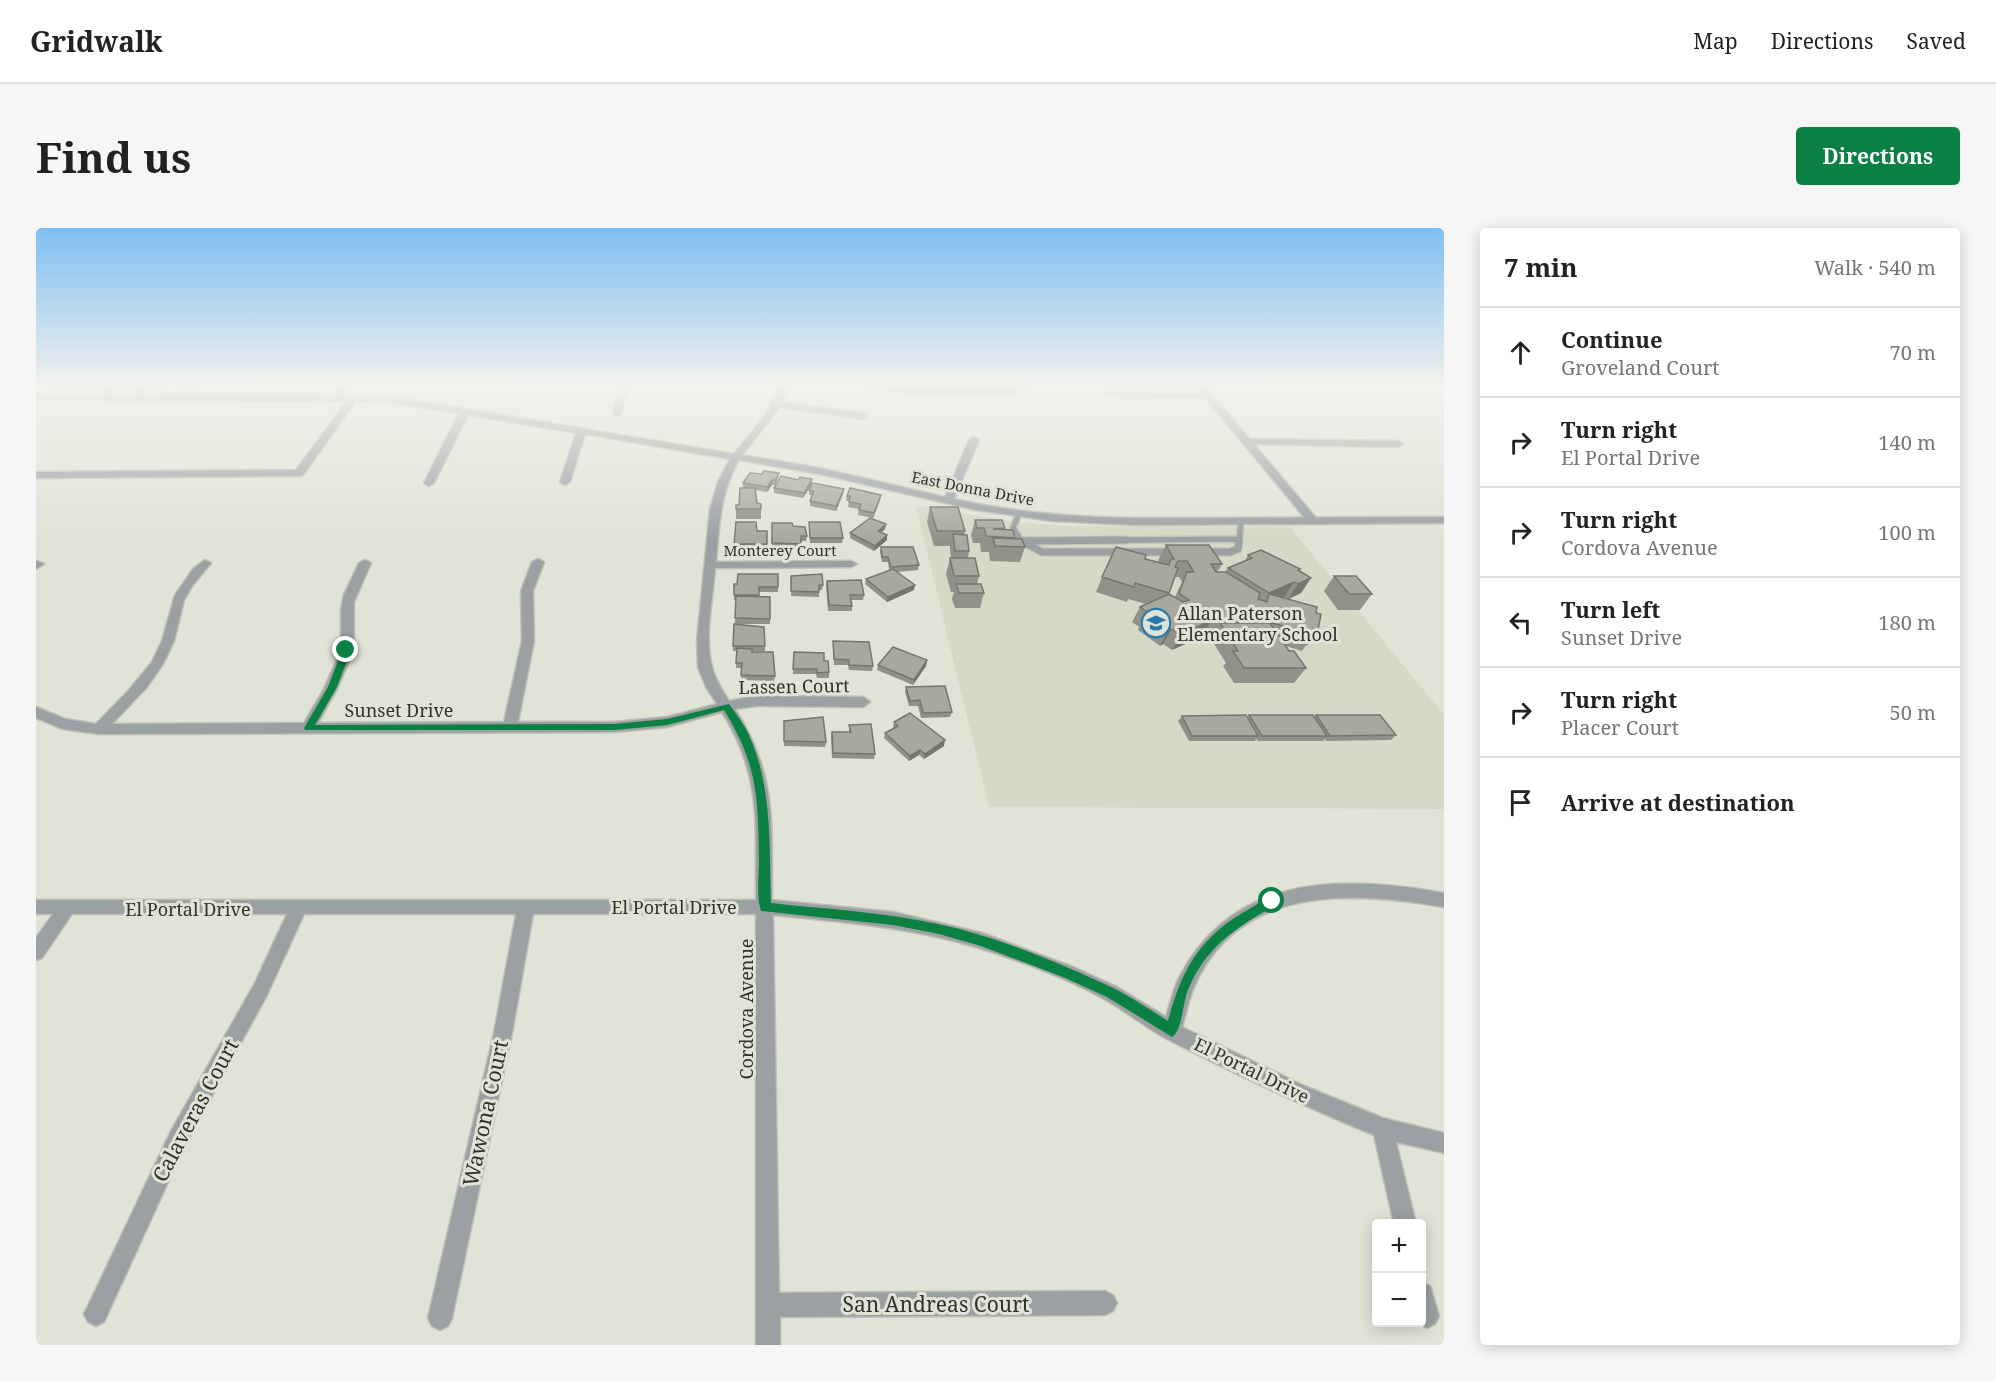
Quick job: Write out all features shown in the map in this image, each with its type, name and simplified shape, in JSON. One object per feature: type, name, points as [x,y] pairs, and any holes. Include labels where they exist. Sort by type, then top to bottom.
[{"type":"street","points":[[36,475],[299,473],[326,436]]},
{"type":"street","points":[[429,483],[452,436]]},
{"type":"street","points":[[565,482],[579,436]]},
{"type":"street","name":"East Donna Drive","points":[[612,436],[844,475],[948,501],[1019,514],[1104,521],[1444,520]]},
{"type":"street","name":"Cordova Avenue","points":[[753,436],[737,457],[722,483],[717,499],[703,654],[705,667],[713,687],[744,735],[759,777],[763,798],[768,1345]]},
{"type":"street","points":[[1242,436],[1313,521]]},
{"type":"street","points":[[948,501],[974,440]]},
{"type":"street","points":[[1247,442],[1398,444]]},
{"type":"street","points":[[510,727],[528,642],[527,591],[538,562]]},
{"type":"street","points":[[99,729],[131,695],[163,654],[170,638],[178,599],[191,578],[205,563]]},
{"type":"street","points":[[308,728],[333,687],[346,650],[350,633],[347,620],[350,594],[365,563]]},
{"type":"street","name":"Monterey Court","points":[[710,565],[851,564]]},
{"type":"street","name":"Lassen Court","points":[[726,706],[756,701],[863,702]]},
{"type":"street","name":"Sunset Drive","points":[[36,712],[63,724],[99,729],[510,727],[640,725],[693,717],[726,706]]},
{"type":"street","points":[[1172,1031],[1182,989],[1203,951],[1218,935],[1252,910],[1294,895],[1342,889],[1410,892],[1444,900]]},
{"type":"street","name":"El Portal Drive","points":[[36,907],[66,909],[765,907],[893,920],[939,929],[982,941],[1067,973],[1111,993],[1172,1031],[1296,1093],[1383,1128],[1444,1143]]},
{"type":"street","name":"Wawona Court","points":[[440,1318],[502,1033],[526,907]]},
{"type":"street","points":[[36,952],[66,909]]},
{"type":"street","name":"Calaveras Court","points":[[96,1314],[178,1138],[264,982],[298,909]]},
{"type":"street","points":[[1383,1128],[1404,1219]]},
{"type":"street","name":"San Andreas Court","points":[[768,1305],[1105,1303]]},
{"type":"lane","points":[[1019,514],[1013,528],[1021,541],[1042,552],[1182,552]]},
{"type":"lane","points":[[1194,552],[1230,552],[1238,549],[1241,521]]},
{"type":"lane","points":[[1021,541],[1239,539]]},
{"type":"shaded area","name":"Allan Paterson Elementary School","points":[[916,506],[1024,523],[1071,526],[1290,527],[1444,715],[1444,809],[989,807]]},
{"type":"building","points":[[764,471],[779,473],[767,487],[743,483],[750,473],[762,474]]},
{"type":"building","points":[[781,476],[798,480],[800,477],[812,479],[804,493],[774,488]]},
{"type":"building","points":[[813,483],[844,489],[836,506],[810,501],[814,491],[809,490]]},
{"type":"building","points":[[740,488],[755,488],[757,503],[761,504],[761,509],[736,509],[736,505],[739,505]]},
{"type":"building","points":[[850,488],[881,495],[874,513],[859,510],[861,504],[849,502],[850,496],[847,496]]},
{"type":"building","points":[[930,507],[958,507],[965,531],[937,531]]},
{"type":"building","points":[[870,518],[886,524],[878,531],[887,535],[875,546],[850,533]]},
{"type":"building","points":[[975,520],[1002,520],[1005,528],[993,529],[1013,530],[1015,538],[986,536],[984,528],[977,528]]},
{"type":"building","points":[[736,522],[756,522],[757,531],[767,531],[767,544],[734,544]]},
{"type":"building","points":[[809,522],[840,522],[843,538],[810,538]]},
{"type":"building","points":[[772,523],[792,523],[793,526],[805,527],[807,536],[801,536],[801,544],[772,543]]},
{"type":"building","points":[[953,534],[967,535],[969,551],[955,551]]},
{"type":"building","points":[[993,538],[1022,539],[1025,547],[995,546]]},
{"type":"building","points":[[1166,545],[1209,545],[1222,564],[1211,564],[1216,572],[1226,572],[1260,593],[1258,599],[1267,602],[1269,594],[1317,607],[1316,613],[1321,614],[1318,630],[1313,629],[1313,635],[1263,620],[1265,611],[1256,609],[1253,621],[1222,621],[1204,609],[1197,611],[1211,620],[1181,635],[1172,629],[1168,630],[1145,614],[1149,613],[1140,607],[1169,594],[1183,602],[1189,600],[1179,593],[1187,572],[1194,572],[1187,561],[1178,561],[1175,567],[1178,568],[1169,593],[1135,583],[1134,587],[1102,577],[1116,547],[1146,555],[1145,559],[1169,565],[1171,559],[1174,559]]},
{"type":"building","points":[[881,547],[913,547],[919,565],[891,567],[888,557],[882,557]]},
{"type":"building","points":[[1261,550],[1300,569],[1298,570],[1311,578],[1298,584],[1294,582],[1269,593],[1228,568],[1252,558],[1248,555]]},
{"type":"building","points":[[950,558],[975,558],[979,576],[954,576]]},
{"type":"building","points":[[893,569],[915,585],[888,597],[866,579]]},
{"type":"building","points":[[738,574],[778,574],[778,587],[759,587],[759,595],[734,595],[734,584],[737,584]]},
{"type":"building","points":[[822,574],[823,585],[819,585],[819,592],[791,591],[791,576]]},
{"type":"building","points":[[1334,576],[1356,576],[1372,594],[1349,594]]},
{"type":"building","points":[[861,580],[864,595],[850,595],[852,606],[829,605],[827,581]]},
{"type":"building","points":[[956,584],[981,584],[984,593],[959,593]]},
{"type":"building","points":[[736,596],[770,597],[770,619],[735,618]]},
{"type":"building","points":[[1220,623],[1270,623],[1289,651],[1294,651],[1306,668],[1244,668],[1233,651],[1238,651]]},
{"type":"building","points":[[734,624],[764,627],[765,646],[733,646]]},
{"type":"building","points":[[833,641],[869,642],[873,666],[849,665],[849,660],[834,659]]},
{"type":"building","points":[[893,647],[927,660],[914,680],[878,665]]},
{"type":"building","points":[[737,648],[752,649],[752,652],[773,652],[775,676],[741,675],[742,663],[736,663]]},
{"type":"building","points":[[794,652],[824,653],[824,661],[828,661],[829,672],[817,673],[817,669],[793,669]]},
{"type":"building","points":[[945,686],[952,712],[923,713],[920,700],[910,701],[906,687]]},
{"type":"building","points":[[910,713],[945,740],[925,754],[920,750],[910,756],[885,733],[898,726],[894,722]]},
{"type":"building","points":[[1246,715],[1258,736],[1192,736],[1182,716]]},
{"type":"building","points":[[1249,715],[1313,715],[1327,736],[1262,736]]},
{"type":"building","points":[[1316,715],[1380,715],[1396,735],[1330,736]]},
{"type":"building","points":[[823,717],[826,742],[784,741],[784,721]]},
{"type":"building","points":[[871,724],[875,754],[833,753],[832,732],[851,732],[849,725]]},
{"type":"place","name":"Allan Paterson Elementary School","points":[[1156,623]]},
{"type":"route","points":[[346,650],[333,687],[308,728],[614,727],[667,722],[693,717],[726,706],[744,735],[759,777],[765,820],[765,907],[893,920],[939,929],[982,941],[1067,973],[1111,993],[1172,1031],[1182,989],[1203,951],[1235,922],[1252,910],[1272,901]]}]
